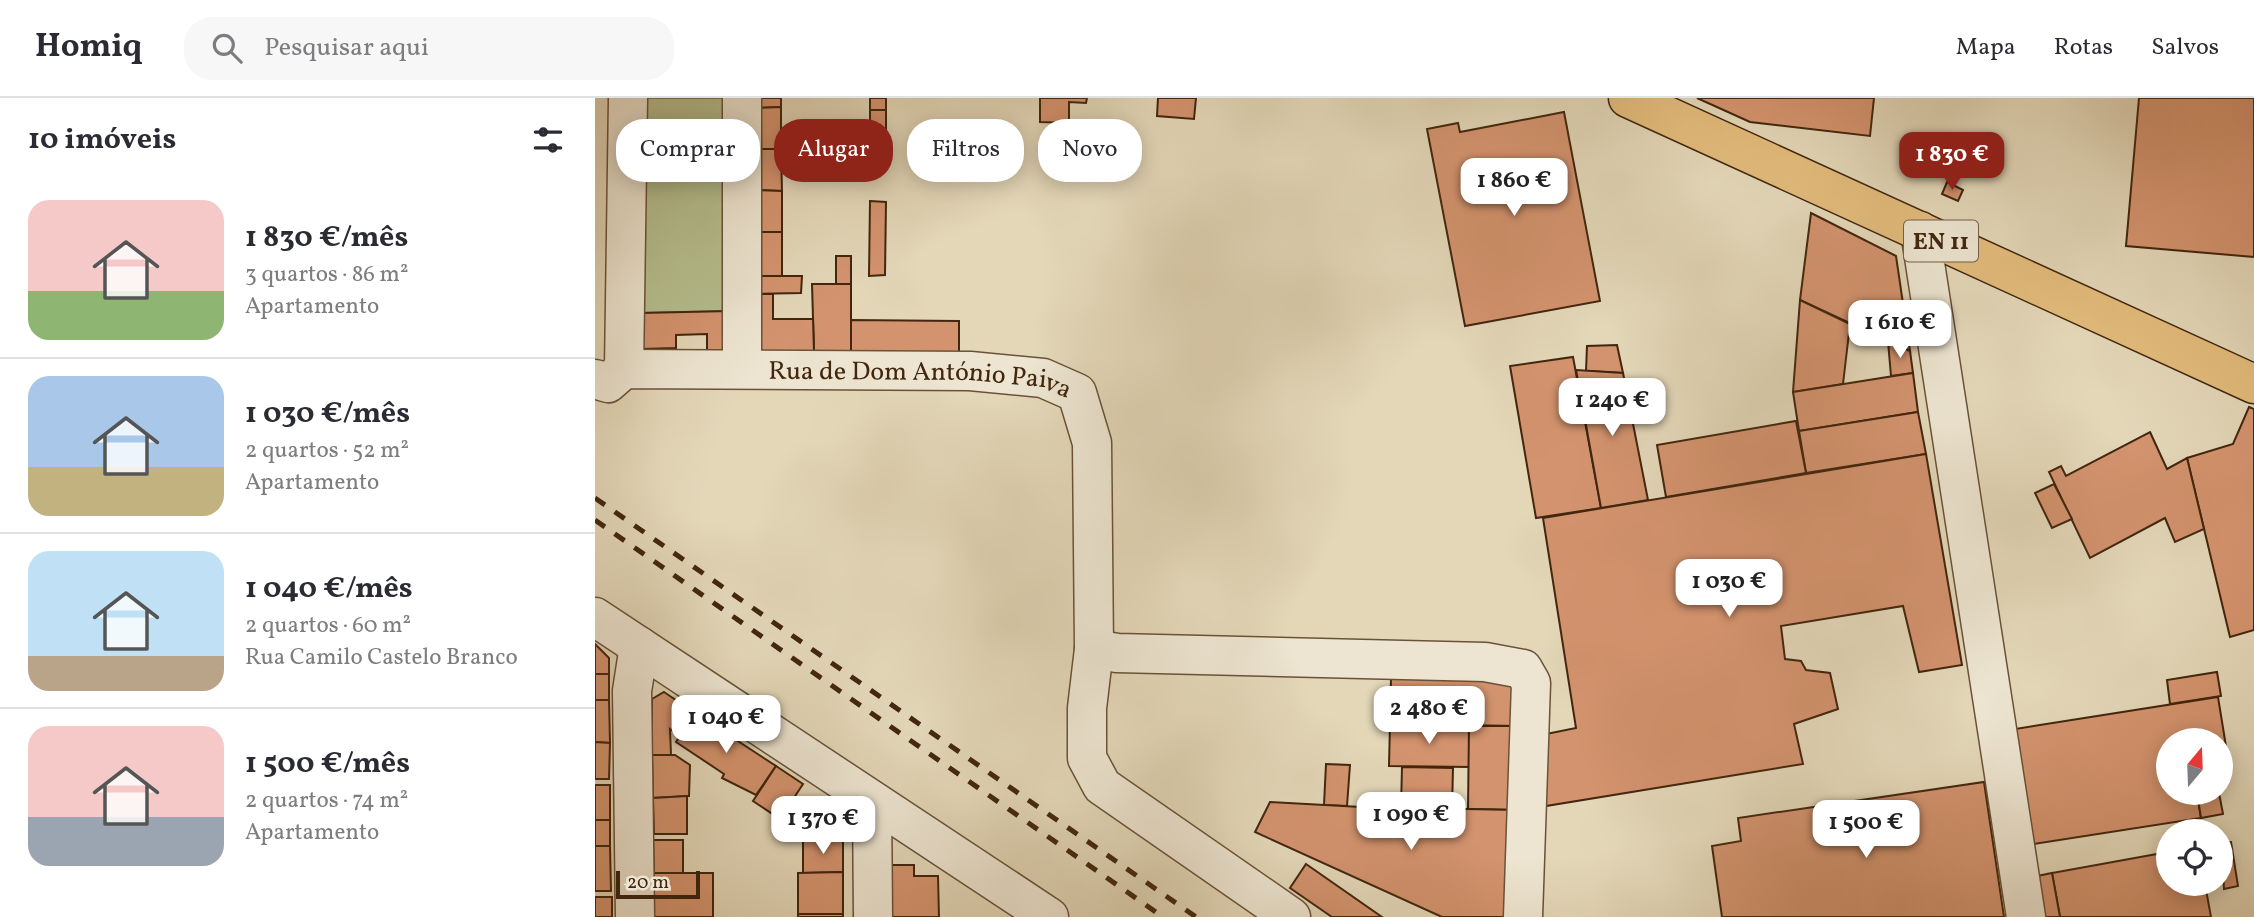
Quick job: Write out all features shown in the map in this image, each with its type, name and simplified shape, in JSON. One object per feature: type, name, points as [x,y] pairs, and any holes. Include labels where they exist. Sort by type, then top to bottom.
[{"type":"main road","name":"EN 11","points":[[1627,98],[2254,384]]},
{"type":"street","points":[[610,374],[628,98]]},
{"type":"street","points":[[741,98],[742,368]]},
{"type":"street","points":[[1920,231],[2026,917]]},
{"type":"street","name":"Rua de Dom António Paiva","points":[[610,374],[742,368],[970,371],[1043,377],[1077,393],[1092,443],[1094,649],[1087,708],[1087,758],[1102,786],[1291,917]]},
{"type":"street","points":[[595,617],[1049,917]]},
{"type":"street","points":[[635,917],[632,691],[639,646]]},
{"type":"street","points":[[1094,649],[1117,653],[1485,662],[1523,668],[1531,683],[1523,917]]},
{"type":"street","points":[[873,802],[873,917]]},
{"type":"green space","points":[[644,98],[729,98],[729,119],[644,119]]},
{"type":"green space","points":[[642,182],[729,182],[730,311],[640,313]]},
{"type":"building","points":[[754,98],[781,98],[781,107],[754,108]]},
{"type":"building","points":[[870,98],[886,98],[886,110],[870,110]]},
{"type":"building","points":[[1040,98],[1087,98],[1086,103],[1069,102],[1069,119],[1040,119]]},
{"type":"building","points":[[1158,98],[1196,98],[1194,119],[1157,116]]},
{"type":"building","points":[[1697,98],[1874,98],[1870,136],[1750,122]]},
{"type":"building","points":[[2139,98],[2254,98],[2254,257],[2126,246]]},
{"type":"building","points":[[781,107],[781,119],[774,119],[774,149],[760,149],[760,119],[754,119],[754,108]]},
{"type":"building","points":[[870,110],[886,110],[886,119],[870,119]]},
{"type":"building","points":[[1564,112],[1600,301],[1465,326],[1427,129],[1458,123],[1460,132]]},
{"type":"building","points":[[760,149],[774,149],[774,182],[782,182],[782,191],[753,190],[753,182],[760,182]]},
{"type":"building","points":[[1947,182],[1963,190],[1958,201],[1942,194]]},
{"type":"building","points":[[753,190],[782,191],[782,232],[752,232]]},
{"type":"building","points":[[870,201],[886,202],[885,275],[869,276]]},
{"type":"building","points":[[1811,213],[1896,256],[1910,351],[1800,300]]},
{"type":"building","points":[[752,232],[782,232],[782,276],[752,276]]},
{"type":"building","points":[[836,256],[851,256],[851,284],[836,284]]},
{"type":"building","points":[[752,276],[802,276],[801,293],[752,294]]},
{"type":"building","points":[[812,284],[851,284],[851,352],[814,352]]},
{"type":"building","points":[[752,294],[773,294],[773,319],[813,319],[814,352],[752,352]]},
{"type":"building","points":[[1800,300],[1850,324],[1843,384],[1793,392]]},
{"type":"building","points":[[730,311],[730,350],[707,350],[707,334],[676,335],[676,348],[641,349],[640,313]]},
{"type":"building","points":[[851,320],[959,321],[959,352],[851,352]]},
{"type":"building","points":[[1888,341],[1910,351],[1913,373],[1891,376]]},
{"type":"building","points":[[1617,345],[1623,373],[1586,371],[1587,346]]},
{"type":"building","points":[[1573,357],[1601,508],[1536,518],[1510,366]]},
{"type":"building","points":[[1576,370],[1623,373],[1648,500],[1601,508]]},
{"type":"building","points":[[1913,373],[1918,412],[1799,431],[1793,392]]},
{"type":"building","points":[[2249,407],[2254,409],[2254,630],[2230,637],[2187,458],[2233,444]]},
{"type":"building","points":[[1918,412],[1926,454],[1806,473],[1799,431]]},
{"type":"building","points":[[1796,421],[1806,473],[1666,497],[1657,445]]},
{"type":"building","points":[[2150,432],[2167,469],[2187,458],[2204,529],[2175,542],[2165,518],[2090,558],[2049,472],[2061,466],[2066,476]]},
{"type":"building","points":[[1926,454],[1962,665],[1919,672],[1903,606],[1781,626],[1785,659],[1801,661],[1806,670],[1830,673],[1838,709],[1794,724],[1803,764],[1546,806],[1546,734],[1576,728],[1543,518]]},
{"type":"building","points":[[2054,484],[2072,519],[2052,528],[2035,493]]},
{"type":"building","points":[[595,644],[609,658],[609,674],[595,674]]},
{"type":"building","points":[[2217,672],[2221,696],[2170,704],[2167,680]]},
{"type":"building","points":[[595,674],[609,674],[609,700],[595,700]]},
{"type":"building","points":[[1391,678],[1520,680],[1519,726],[1390,724]]},
{"type":"building","points":[[664,692],[695,713],[680,736],[670,729],[671,755],[652,755],[652,699]]},
{"type":"building","points":[[2218,697],[2223,728],[2156,728],[2156,805],[2199,805],[2201,818],[2156,819],[2156,825],[2027,845],[2015,729]]},
{"type":"building","points":[[595,700],[609,700],[610,743],[595,742]]},
{"type":"building","points":[[695,713],[776,766],[756,795],[722,778],[724,774],[676,742]]},
{"type":"building","points":[[1390,724],[1469,726],[1469,767],[1389,766]]},
{"type":"building","points":[[1469,726],[1519,726],[1518,810],[1468,809]]},
{"type":"building","points":[[595,742],[610,743],[609,779],[595,779]]},
{"type":"building","points":[[652,755],[675,755],[690,765],[689,796],[653,798]]},
{"type":"building","points":[[1326,764],[1350,765],[1347,806],[1324,805]]},
{"type":"building","points":[[776,766],[803,784],[780,819],[753,801]]},
{"type":"building","points":[[1402,767],[1453,768],[1452,809],[1401,808]]},
{"type":"building","points":[[1984,782],[2004,917],[1722,917],[1712,846],[1741,841],[1738,818]]},
{"type":"building","points":[[595,785],[610,785],[610,820],[595,820]]},
{"type":"building","points":[[687,796],[687,834],[654,834],[653,798]]},
{"type":"building","points":[[1270,802],[1518,810],[1513,917],[1442,917],[1255,832]]},
{"type":"building","points":[[2199,805],[2221,805],[2223,814],[2201,818]]},
{"type":"building","points":[[595,820],[610,820],[610,846],[595,846]]},
{"type":"building","points":[[653,840],[683,840],[683,873],[654,873]]},
{"type":"building","points":[[803,840],[843,840],[843,872],[803,873]]},
{"type":"building","points":[[595,846],[610,846],[611,891],[595,891]]},
{"type":"building","points":[[2156,854],[2156,896],[2207,896],[2211,917],[2060,917],[2052,873]]},
{"type":"building","points":[[2233,855],[2238,886],[2233,887]]},
{"type":"building","points":[[1306,864],[1382,917],[1332,917],[1290,888]]},
{"type":"building","points":[[891,865],[914,865],[914,876],[938,876],[939,917],[887,917]]},
{"type":"building","points":[[843,872],[843,914],[798,914],[798,873]]},
{"type":"building","points":[[654,873],[713,873],[713,917],[654,917]]},
{"type":"building","points":[[2052,873],[2060,917],[2039,917],[2032,877]]},
{"type":"building","points":[[595,897],[612,897],[612,917],[595,917]]},
{"type":"building","points":[[798,914],[843,914],[843,917],[798,917]]},
{"type":"railway","points":[[595,498],[1196,917]]},
{"type":"railway","points":[[595,520],[1163,917]]}]
